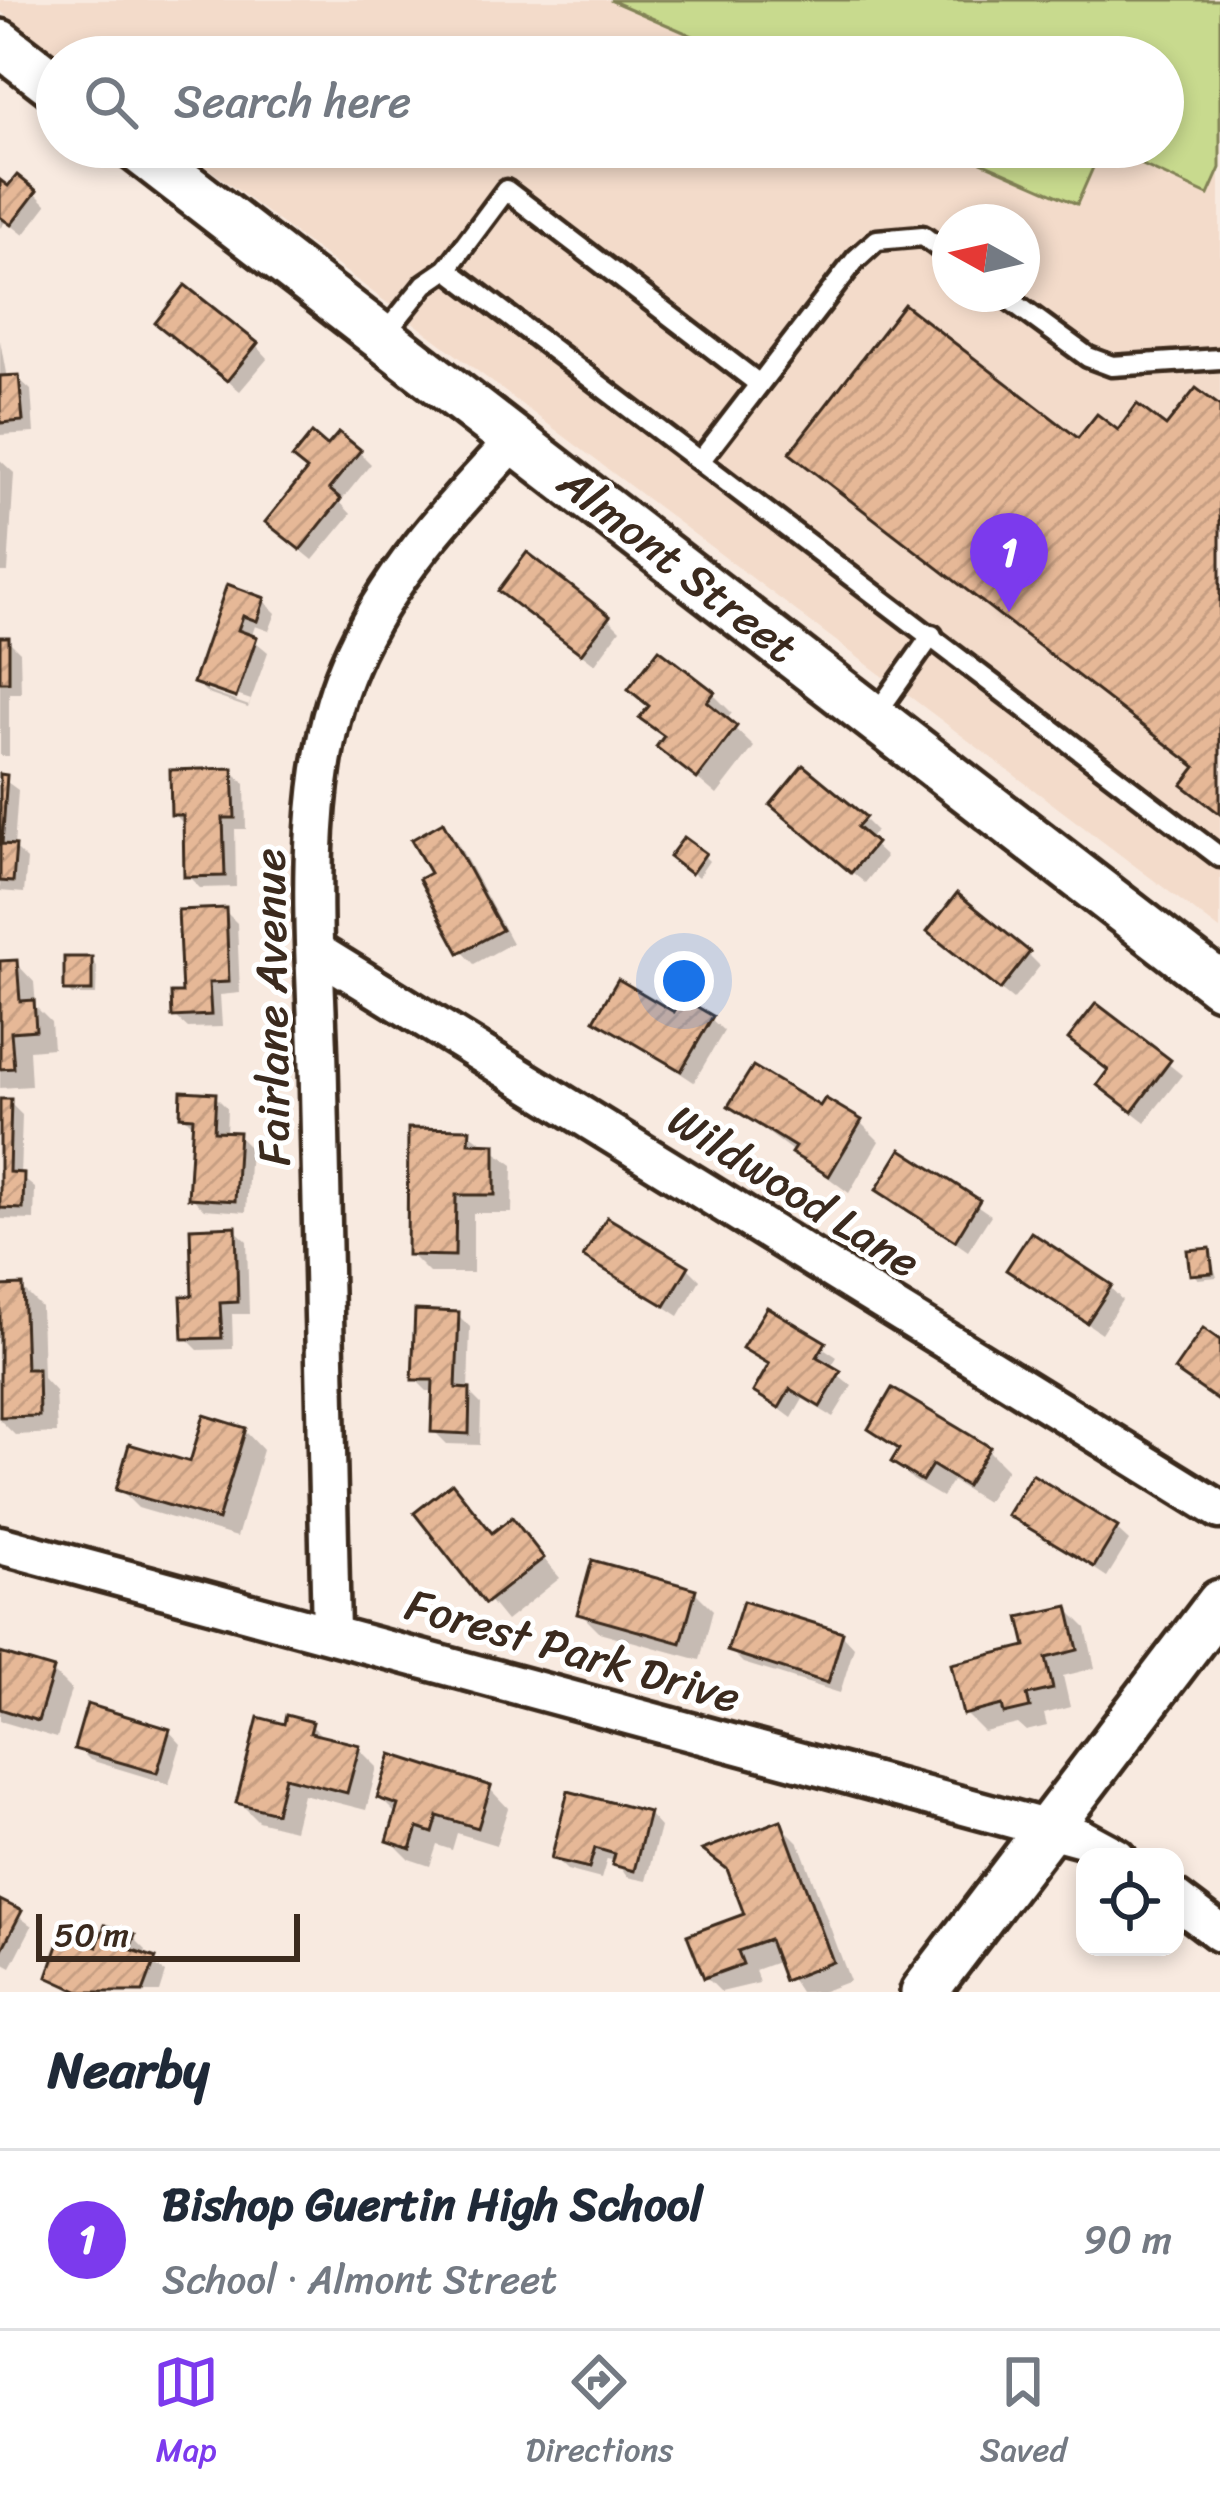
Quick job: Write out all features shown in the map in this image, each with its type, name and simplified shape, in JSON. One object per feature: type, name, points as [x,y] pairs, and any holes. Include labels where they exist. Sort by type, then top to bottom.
[{"type":"street","points":[[0,44],[36,71]]},
{"type":"street","name":"Almont Street","points":[[163,168],[1220,985]]},
{"type":"street","name":"Fairlane Avenue","points":[[331,1633],[316,952],[321,766],[348,666],[373,616],[455,504],[516,439]]},
{"type":"street","name":"Wildwood Lane","points":[[316,952],[1220,1510]]},
{"type":"street","name":"Forest Park Drive","points":[[0,1545],[1048,1829],[1095,1848]]},
{"type":"street","points":[[924,1992],[1220,1603]]},
{"type":"street","points":[[1184,1907],[1220,1933]]},
{"type":"lane","points":[[383,336],[425,284],[447,269],[506,190],[759,384]]},
{"type":"lane","points":[[701,460],[856,259],[877,240],[898,234],[922,236],[932,243]]},
{"type":"lane","points":[[447,269],[1220,857]]},
{"type":"lane","points":[[1027,312],[1088,357],[1112,366],[1220,359]]},
{"type":"lane","points":[[874,717],[932,635]]},
{"type":"shaded area","points":[[0,0],[1220,0],[1220,930],[208,168],[1184,168],[1184,36],[36,36],[0,11]]},
{"type":"green space","points":[[610,0],[1220,0],[1220,168],[1208,195],[1149,168],[1184,168],[1184,36],[693,36]]},
{"type":"green space","points":[[995,168],[1093,168],[1077,204]]},
{"type":"building","points":[[17,175],[37,191],[11,225],[0,217],[0,180],[8,186]]},
{"type":"building","points":[[185,285],[258,343],[227,381],[155,323]]},
{"type":"building","points":[[904,304],[1078,438],[1097,414],[1118,430],[1137,404],[1166,426],[1196,388],[1220,406],[1220,814],[1182,785],[1196,767],[789,453]]},
{"type":"building","points":[[19,375],[23,421],[0,423],[0,376]]},
{"type":"building","points":[[339,432],[361,450],[329,489],[341,499],[300,550],[265,522],[307,470],[292,458],[312,433],[327,446]]},
{"type":"building","points":[[527,552],[610,616],[581,654],[498,591]]},
{"type":"building","points":[[227,584],[265,598],[257,621],[243,616],[238,630],[257,637],[236,698],[193,683]]},
{"type":"building","points":[[0,637],[9,637],[9,682],[0,682]]},
{"type":"building","points":[[659,649],[715,692],[707,702],[737,726],[697,779],[656,747],[664,736],[639,718],[649,706],[628,689]]},
{"type":"building","points":[[803,765],[866,817],[857,827],[876,843],[851,873],[770,805]]},
{"type":"building","points":[[233,768],[235,818],[223,818],[225,876],[184,877],[183,815],[171,815],[170,770]]},
{"type":"building","points":[[0,774],[7,775],[2,844],[16,845],[13,882],[0,881]]},
{"type":"building","points":[[443,822],[502,930],[459,953],[419,879],[430,873],[411,840]]},
{"type":"building","points":[[684,837],[706,853],[691,874],[669,857]]},
{"type":"building","points":[[957,893],[1030,952],[1000,990],[927,932]]},
{"type":"building","points":[[226,908],[229,982],[209,983],[211,1015],[172,1017],[171,993],[182,993],[178,910]]},
{"type":"building","points":[[64,957],[92,957],[92,991],[64,991]]},
{"type":"building","points":[[17,960],[20,1001],[34,1000],[36,1030],[11,1032],[14,1068],[0,1069],[0,961]]},
{"type":"building","points":[[618,979],[674,1012],[682,998],[713,1016],[681,1071],[594,1020]]},
{"type":"building","points":[[1096,1003],[1171,1060],[1132,1112],[1097,1085],[1108,1070],[1068,1039]]},
{"type":"building","points":[[753,1066],[820,1106],[825,1098],[862,1120],[829,1176],[791,1153],[795,1147],[728,1106]]},
{"type":"building","points":[[181,1091],[216,1093],[214,1131],[239,1132],[235,1201],[188,1198],[193,1117],[180,1116]]},
{"type":"building","points":[[0,1099],[11,1099],[9,1172],[24,1173],[23,1209],[0,1208]]},
{"type":"building","points":[[408,1128],[470,1129],[469,1143],[495,1144],[495,1195],[456,1195],[455,1256],[407,1255]]},
{"type":"building","points":[[901,1149],[980,1200],[955,1241],[876,1190]]},
{"type":"building","points":[[607,1217],[689,1266],[665,1306],[583,1257]]},
{"type":"building","points":[[236,1226],[238,1302],[220,1303],[222,1338],[183,1339],[181,1296],[192,1296],[190,1228]]},
{"type":"building","points":[[1031,1232],[1112,1285],[1087,1323],[1006,1270]]},
{"type":"building","points":[[1210,1248],[1213,1273],[1190,1275],[1187,1250]]},
{"type":"building","points":[[23,1285],[26,1369],[38,1369],[39,1416],[0,1417],[0,1286]]},
{"type":"building","points":[[767,1307],[826,1342],[817,1357],[841,1371],[820,1407],[790,1389],[779,1408],[753,1392],[769,1364],[742,1348]]},
{"type":"building","points":[[415,1310],[459,1312],[456,1388],[470,1389],[469,1434],[431,1432],[433,1380],[412,1380]]},
{"type":"building","points":[[1203,1328],[1220,1340],[1220,1402],[1174,1370]]},
{"type":"building","points":[[892,1388],[990,1447],[966,1486],[932,1465],[922,1481],[891,1462],[899,1449],[868,1429]]},
{"type":"building","points":[[204,1415],[246,1428],[218,1520],[116,1490],[129,1444],[190,1462]]},
{"type":"building","points":[[1032,1474],[1118,1527],[1094,1567],[1007,1515]]},
{"type":"building","points":[[452,1483],[492,1533],[512,1517],[544,1558],[485,1604],[414,1513]]},
{"type":"building","points":[[592,1560],[696,1589],[681,1643],[577,1614]]},
{"type":"building","points":[[743,1601],[843,1632],[828,1683],[727,1651]]},
{"type":"building","points":[[1068,1606],[1078,1650],[1046,1658],[1053,1689],[1027,1695],[1030,1708],[1004,1714],[1002,1705],[963,1715],[951,1664],[1026,1646],[1019,1617]]},
{"type":"building","points":[[0,1653],[54,1669],[38,1721],[0,1709]]},
{"type":"building","points":[[87,1704],[170,1729],[157,1773],[74,1749]]},
{"type":"building","points":[[286,1715],[313,1722],[310,1733],[360,1745],[347,1793],[285,1777],[276,1813],[236,1803],[258,1717],[284,1724]]},
{"type":"building","points":[[391,1754],[491,1786],[478,1828],[438,1816],[433,1833],[418,1828],[411,1849],[387,1841],[398,1805],[377,1798]]},
{"type":"building","points":[[568,1791],[649,1812],[634,1871],[612,1865],[615,1854],[595,1848],[589,1868],[551,1859]]},
{"type":"building","points":[[781,1820],[833,1962],[784,1981],[769,1940],[738,1951],[743,1964],[704,1978],[687,1935],[744,1914],[727,1869],[702,1850]]},
{"type":"building","points":[[0,1900],[22,1911],[0,1953]]},
{"type":"building","points":[[105,1925],[135,1935],[130,1949],[156,1958],[143,1992],[80,1992],[47,1977],[62,1934],[97,1946]]},
{"type":"place","name":"Bishop Guertin High School","points":[[1009,612]]}]
